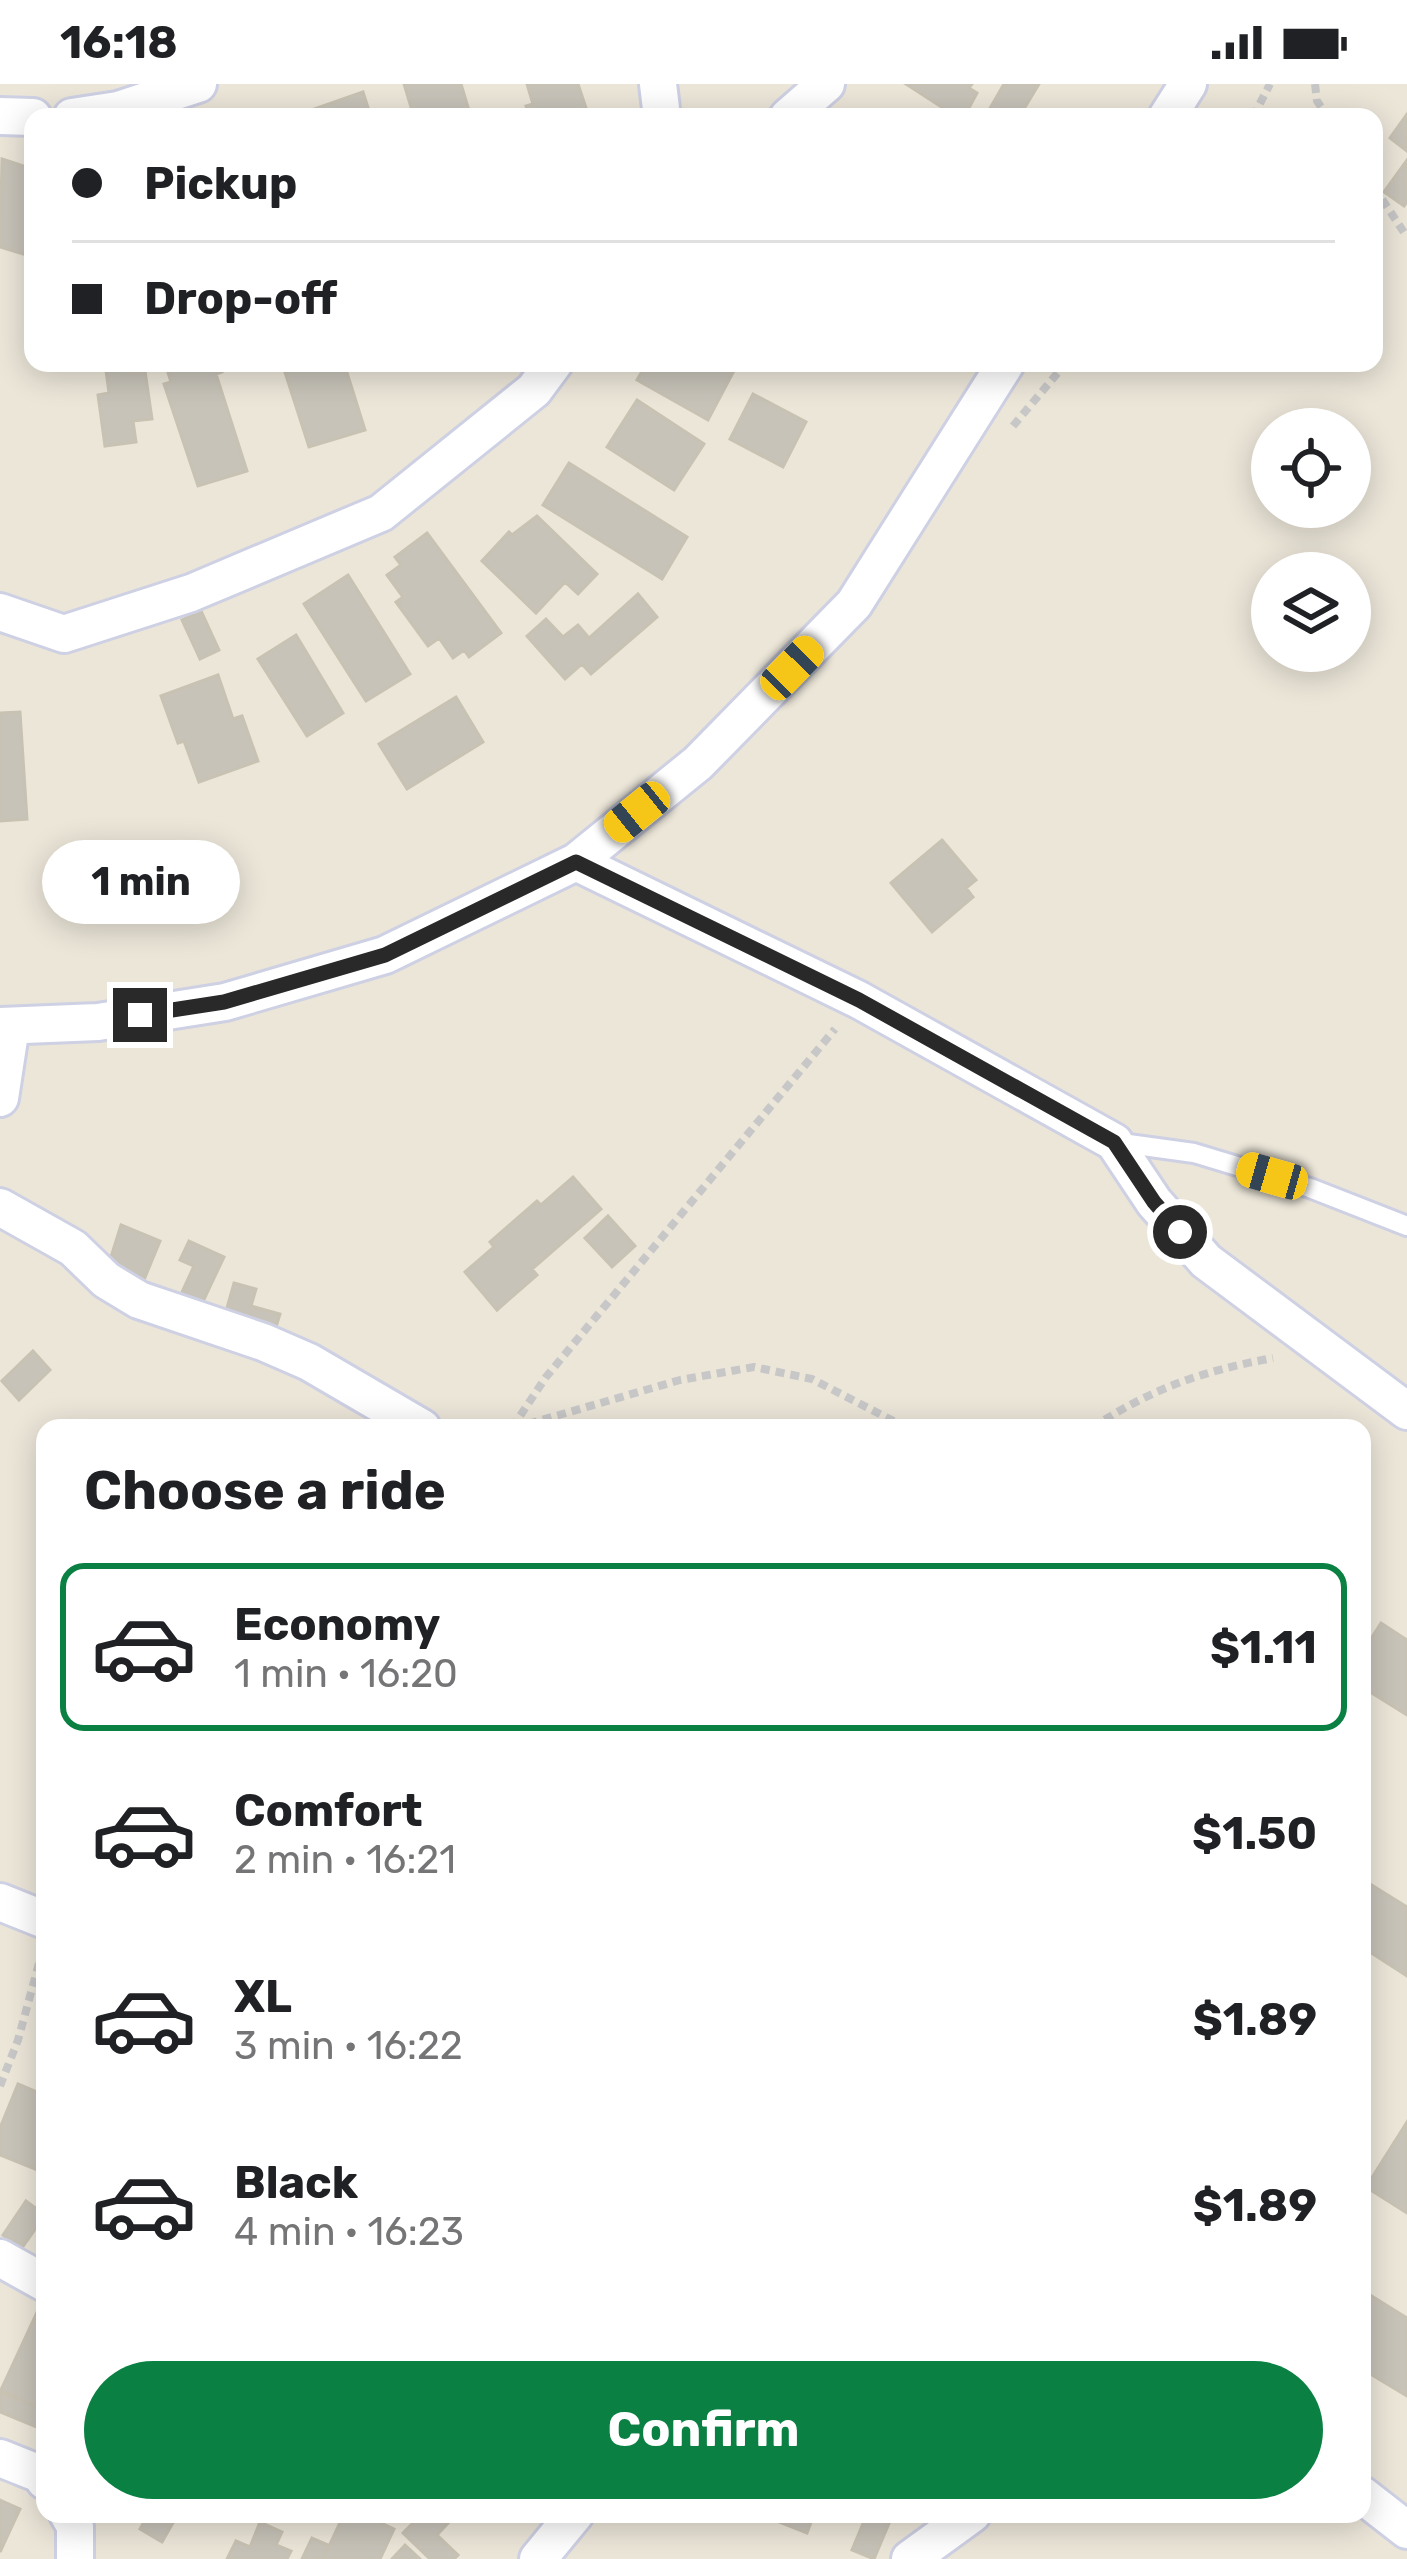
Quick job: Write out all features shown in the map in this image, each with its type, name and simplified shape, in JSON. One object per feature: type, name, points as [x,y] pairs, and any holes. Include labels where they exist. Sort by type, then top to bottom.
[{"type":"street","points":[[124,108],[198,84]]},
{"type":"street","points":[[798,108],[826,84]]},
{"type":"street","points":[[0,612],[64,634],[191,593],[380,513],[533,390],[547,372]]},
{"type":"street","points":[[0,1098],[5,1026],[98,1022],[224,1002],[385,955],[576,862],[698,763],[854,604],[1000,372]]},
{"type":"street","points":[[576,862],[859,1000],[1114,1142],[1154,1202],[1206,1261],[1407,1411]]},
{"type":"street","points":[[0,1207],[73,1248],[106,1280],[139,1300],[309,1362],[407,1419]]},
{"type":"street","points":[[0,1902],[36,1916]]},
{"type":"street","points":[[0,2258],[36,2278]]},
{"type":"street","points":[[0,2458],[36,2472]]},
{"type":"street","points":[[1371,2502],[1407,2530]]},
{"type":"street","points":[[74,2523],[75,2559]]},
{"type":"street","points":[[910,2559],[960,2523]]},
{"type":"lane","points":[[1114,1142],[1194,1153],[1310,1188],[1407,1226]]},
{"type":"path","points":[[1383,201],[1407,237]]},
{"type":"path","points":[[519,1419],[546,1377],[859,1000]]},
{"type":"path","points":[[1106,1419],[1177,1381],[1320,1349]]},
{"type":"path","points":[[545,1419],[680,1381],[754,1367],[812,1378],[890,1419]]},
{"type":"path","points":[[0,2086],[36,1976]]},
{"type":"building","points":[[404,84],[461,84],[468,108],[411,108]]},
{"type":"building","points":[[527,84],[578,84],[586,108],[527,108],[533,104]]},
{"type":"building","points":[[906,84],[972,84],[969,88],[977,93],[969,108],[943,108]]},
{"type":"building","points":[[1004,84],[1039,84],[1024,108],[990,108]]},
{"type":"building","points":[[363,92],[368,108],[317,108]]},
{"type":"building","points":[[1407,114],[1407,151],[1390,138]]},
{"type":"building","points":[[2,159],[24,166],[24,254],[0,247]]},
{"type":"building","points":[[1407,160],[1407,202],[1404,206],[1384,192]]},
{"type":"building","points":[[106,372],[145,372],[152,419],[133,421],[136,442],[105,446],[98,395],[109,393]]},
{"type":"building","points":[[168,372],[222,372],[216,374],[247,471],[198,486],[164,384],[171,382]]},
{"type":"building","points":[[285,372],[347,372],[365,430],[309,447]]},
{"type":"building","points":[[642,372],[733,372],[708,420],[637,380]]},
{"type":"building","points":[[753,394],[806,422],[783,467],[730,439]]},
{"type":"building","points":[[637,400],[704,444],[674,490],[607,447]]},
{"type":"building","points":[[569,463],[687,537],[662,579],[543,505]]},
{"type":"building","points":[[537,516],[597,574],[578,594],[565,582],[536,613],[482,561],[509,532],[512,535]]},
{"type":"building","points":[[427,533],[501,633],[469,657],[464,650],[453,658],[439,638],[428,646],[396,602],[403,597],[387,575],[401,565],[395,557]]},
{"type":"building","points":[[348,575],[410,674],[366,701],[304,604]]},
{"type":"building","points":[[638,594],[657,617],[591,674],[582,664],[565,679],[527,636],[546,619],[563,637],[578,625],[589,638]]},
{"type":"building","points":[[201,611],[219,650],[200,659],[182,620]]},
{"type":"building","points":[[296,635],[343,713],[307,736],[258,659]]},
{"type":"building","points":[[218,675],[233,719],[242,716],[258,761],[199,782],[161,696]]},
{"type":"building","points":[[456,697],[483,742],[407,789],[379,744]]},
{"type":"building","points":[[20,712],[27,819],[0,821],[0,713]]},
{"type":"building","points":[[942,840],[976,880],[966,888],[973,897],[932,932],[891,883]]},
{"type":"building","points":[[573,1177],[601,1209],[532,1269],[537,1275],[497,1310],[465,1272],[494,1247],[490,1242]]},
{"type":"building","points":[[608,1216],[635,1246],[612,1267],[585,1238]]},
{"type":"building","points":[[121,1225],[160,1241],[141,1287],[106,1273]]},
{"type":"building","points":[[189,1241],[224,1257],[198,1312],[177,1303],[194,1266],[180,1260]]},
{"type":"building","points":[[234,1283],[256,1289],[251,1306],[280,1314],[273,1337],[223,1322]]},
{"type":"building","points":[[33,1351],[50,1370],[19,1400],[2,1381]]},
{"type":"building","points":[[1381,1623],[1407,1640],[1407,1715],[1371,1693],[1371,1639]]},
{"type":"building","points":[[1371,1885],[1407,1907],[1407,1976],[1371,1953]]},
{"type":"building","points":[[18,2084],[36,2092],[36,2169],[0,2155],[0,2128]]},
{"type":"building","points":[[1407,2122],[1407,2213],[1371,2190],[1371,2179]]},
{"type":"building","points":[[26,2201],[36,2208],[36,2228],[22,2248],[3,2235]]},
{"type":"building","points":[[1371,2296],[1407,2318],[1407,2396],[1371,2374]]},
{"type":"building","points":[[36,2314],[36,2406],[1,2390]]},
{"type":"building","points":[[0,2392],[36,2406],[36,2427],[0,2412]]},
{"type":"building","points":[[0,2500],[20,2509],[0,2552]]},
{"type":"building","points":[[144,2523],[173,2523],[162,2542],[140,2529]]},
{"type":"building","points":[[262,2523],[282,2532],[276,2545],[291,2551],[287,2559],[227,2559],[236,2541],[250,2547]]},
{"type":"building","points":[[340,2523],[381,2523],[394,2529],[380,2559],[323,2559]]},
{"type":"building","points":[[413,2523],[448,2523],[437,2535],[458,2555],[430,2559],[403,2533]]},
{"type":"building","points":[[782,2523],[811,2523],[807,2533]]},
{"type":"building","points":[[863,2523],[889,2523],[874,2559],[852,2550]]},
{"type":"building","points":[[312,2538],[328,2545],[322,2559],[302,2559]]},
{"type":"building","points":[[405,2545],[420,2559],[392,2559]]},
{"type":"route","points":[[140,1015],[224,1002],[385,955],[576,862],[859,1000],[1114,1142],[1180,1232]]}]
